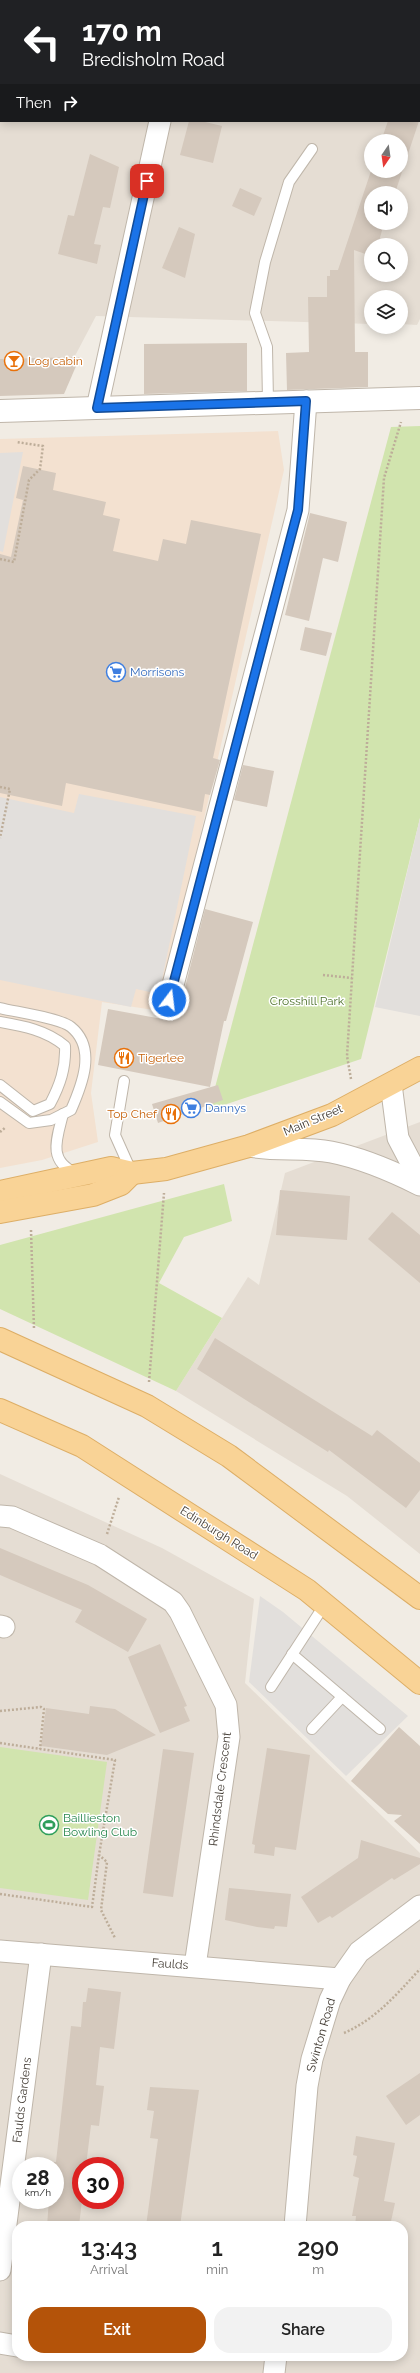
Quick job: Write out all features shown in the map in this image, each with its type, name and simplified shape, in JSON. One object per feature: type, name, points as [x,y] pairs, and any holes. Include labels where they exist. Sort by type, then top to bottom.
[{"type":"main road","name":"Main Street","points":[[132,1173],[166,1169],[249,1146],[332,1114],[420,1068]]},
{"type":"main road","points":[[0,1192],[111,1168],[132,1173]]},
{"type":"main road","points":[[0,1212],[30,1208],[93,1195],[120,1184],[132,1173]]},
{"type":"main road","points":[[0,1339],[147,1406],[230,1456],[420,1598]]},
{"type":"main road","name":"Edinburgh Road","points":[[0,1410],[82,1446],[308,1590],[420,1683]]},
{"type":"street","points":[[97,408],[160,122]]},
{"type":"street","points":[[0,411],[412,398]]},
{"type":"street","points":[[169,1000],[298,510],[306,401]]},
{"type":"street","points":[[391,1084],[398,1138],[420,1180]]},
{"type":"street","points":[[249,1146],[271,1150],[331,1152],[389,1169],[420,1185]]},
{"type":"street","name":"Rhindsdale Crescent","points":[[0,1516],[12,1517],[100,1555],[173,1602],[226,1705],[229,1737],[195,1966]]},
{"type":"street","name":"Swinton Road","points":[[295,2221],[307,2086],[318,2038],[330,2000],[340,1979],[359,1952],[420,1906]]},
{"type":"street","name":"Faulds","points":[[0,1951],[340,1979]]},
{"type":"street","name":"Faulds Gardens","points":[[0,2270],[40,1954]]},
{"type":"street","points":[[0,2343],[12,2345]]},
{"type":"street","points":[[274,2373],[275,2361]]},
{"type":"lane","points":[[268,402],[267,347],[255,313],[265,262],[289,182],[312,149]]},
{"type":"lane","points":[[0,1008],[70,1026],[81,1039],[86,1070],[71,1110],[51,1120],[29,1123],[0,1102]]},
{"type":"lane","points":[[0,1022],[30,1028],[54,1037],[65,1046],[66,1060],[61,1084],[50,1104],[33,1111],[0,1085]]},
{"type":"lane","points":[[124,1081],[115,1135],[132,1173]]},
{"type":"lane","points":[[63,1114],[56,1144],[58,1160],[68,1170],[80,1175]]},
{"type":"lane","points":[[271,1687],[325,1604]]},
{"type":"lane","points":[[292,1654],[380,1729]]},
{"type":"lane","points":[[312,1729],[342,1696]]},
{"type":"path","points":[[356,1101],[347,1056],[384,478],[401,425],[412,398]]},
{"type":"path","points":[[0,560],[14,562],[29,480],[40,469],[43,446],[16,442]]},
{"type":"path","points":[[0,786],[10,789],[0,838]]},
{"type":"path","points":[[323,974],[352,978]]},
{"type":"path","points":[[147,1406],[166,1169]]},
{"type":"path","points":[[30,1208],[35,1356]]},
{"type":"path","points":[[100,1555],[126,1474]]},
{"type":"path","points":[[0,1711],[41,1707],[44,1709],[40,1749]]},
{"type":"path","points":[[0,1743],[115,1760],[92,1907],[0,1894]]},
{"type":"path","points":[[99,1855],[108,1862],[101,1910],[128,1961]]},
{"type":"path","points":[[318,2038],[337,2036],[361,2026],[380,2012],[420,1969]]},
{"type":"shaded area","points":[[0,122],[420,122],[420,319],[417,325],[408,324],[408,290],[364,290],[364,324],[96,316],[58,388],[0,390]]},
{"type":"shaded area","points":[[278,431],[284,470],[160,1011],[102,1002],[91,1093],[98,1142],[42,1160],[0,1168],[0,439]]},
{"type":"shaded area","points":[[23,452],[3,552],[0,551],[0,453]]},
{"type":"shaded area","points":[[79,794],[196,816],[159,994],[136,989],[131,1007],[0,980],[0,797],[74,813]]},
{"type":"shaded area","points":[[420,818],[420,1016],[375,1007]]},
{"type":"shaded area","points":[[420,1122],[420,1554],[347,1496],[176,1391],[248,1277],[259,1285],[285,1173]]},
{"type":"shaded area","points":[[0,1474],[162,1548],[254,1599],[245,1683],[420,1853],[420,2373],[0,2373]]},
{"type":"shaded area","points":[[260,1596],[283,1612],[408,1716],[346,1776],[249,1682]]},
{"type":"green space","name":"Crosshill Park","points":[[420,426],[420,818],[361,1059],[209,1110],[391,427]]},
{"type":"green space","points":[[224,1184],[232,1221],[184,1237],[159,1283],[222,1318],[176,1391],[0,1309],[0,1245]]},
{"type":"green space","name":"Baillieston Bowling Club","points":[[0,1747],[107,1762],[88,1900],[0,1888]]},
{"type":"building","points":[[189,122],[205,122],[222,126],[213,163],[180,155]]},
{"type":"building","points":[[388,122],[419,122],[408,154],[408,134],[383,134]]},
{"type":"building","points":[[90,154],[119,167],[110,208],[103,207],[94,244],[101,245],[97,264],[58,254],[68,215],[74,216]]},
{"type":"building","points":[[369,178],[400,178],[397,186],[366,186]]},
{"type":"building","points":[[240,188],[262,198],[254,216],[232,206]]},
{"type":"building","points":[[364,192],[364,230],[382,230],[380,238],[364,238],[364,254],[354,250],[355,352],[368,352],[368,387],[287,390],[286,353],[309,352],[308,297],[327,297],[327,276],[330,276],[330,270],[338,270]]},
{"type":"building","points":[[179,227],[195,234],[185,278],[162,268]]},
{"type":"building","points":[[247,343],[247,391],[144,394],[144,344]]},
{"type":"building","points":[[80,357],[64,394],[0,396],[0,359]]},
{"type":"building","name":"Morrisons","points":[[23,466],[56,473],[53,490],[106,502],[103,515],[120,519],[113,551],[158,561],[163,539],[186,544],[191,520],[261,534],[213,758],[220,760],[210,795],[205,794],[202,812],[66,783],[62,806],[0,793],[0,554],[11,557],[23,500],[16,498]]},
{"type":"building","points":[[310,513],[347,522],[338,562],[323,558],[309,621],[285,615]]},
{"type":"building","points":[[305,627],[332,633],[326,656],[300,650]]},
{"type":"building","points":[[243,765],[274,771],[267,807],[234,800]]},
{"type":"building","points":[[205,909],[253,922],[226,1021],[224,1021],[210,1087],[98,1065],[108,1009],[173,1021],[176,1010],[181,1003]]},
{"type":"building","points":[[218,1085],[223,1100],[158,1123],[152,1104]]},
{"type":"building","points":[[280,1190],[350,1196],[347,1240],[276,1235]]},
{"type":"building","points":[[392,1212],[420,1235],[420,1283],[368,1239]]},
{"type":"building","points":[[215,1338],[372,1436],[377,1430],[420,1463],[420,1490],[406,1508],[329,1450],[328,1452],[197,1369]]},
{"type":"building","points":[[0,1548],[88,1585],[147,1619],[128,1652],[75,1622],[82,1610],[0,1575]]},
{"type":"building","points":[[160,1644],[187,1706],[184,1707],[190,1721],[160,1733],[128,1657]]},
{"type":"building","points":[[90,1706],[115,1709],[156,1735],[107,1755],[41,1746],[46,1708],[89,1714]]},
{"type":"building","points":[[399,1727],[420,1746],[420,1844],[394,1821],[402,1815],[388,1814],[351,1781]]},
{"type":"building","points":[[267,1748],[310,1755],[296,1850],[275,1847],[274,1856],[254,1853],[255,1845],[252,1844]]},
{"type":"building","points":[[163,1749],[194,1753],[173,1897],[143,1893]]},
{"type":"building","points":[[361,1840],[420,1858],[420,1864],[394,1880],[392,1878],[332,1918],[330,1916],[318,1923],[301,1897],[358,1858]]},
{"type":"building","points":[[229,1888],[291,1894],[287,1927],[275,1926],[274,1929],[225,1920]]},
{"type":"building","points":[[88,1988],[121,1992],[114,2049],[100,2047],[96,2085],[104,2086],[99,2126],[91,2125],[87,2157],[72,2157],[72,2209],[81,2209],[80,2221],[47,2221],[48,2209],[64,2209],[64,2157],[57,2157],[71,2026],[81,2027],[83,2002],[86,2002]]},
{"type":"building","points":[[420,2073],[420,2115],[406,2125],[386,2096]]},
{"type":"building","points":[[150,2087],[199,2090],[181,2221],[147,2221],[158,2139],[150,2138],[154,2111],[147,2110]]},
{"type":"building","points":[[356,2136],[395,2143],[384,2201],[395,2203],[391,2221],[356,2221],[356,2216],[352,2216],[359,2178],[353,2176],[357,2156],[353,2155]]},
{"type":"place","name":"Log cabin","points":[[14,361]]},
{"type":"place","name":"Morrisons","points":[[116,672]]},
{"type":"place","name":"Tigerlee","points":[[124,1058]]},
{"type":"place","name":"Dannys","points":[[191,1108]]},
{"type":"place","name":"Top Chef","points":[[171,1114]]},
{"type":"place","name":"Baillieston Bowling Club","points":[[49,1825]]},
{"type":"route","points":[[147,181],[97,408],[306,401],[298,510],[169,1000]]}]
